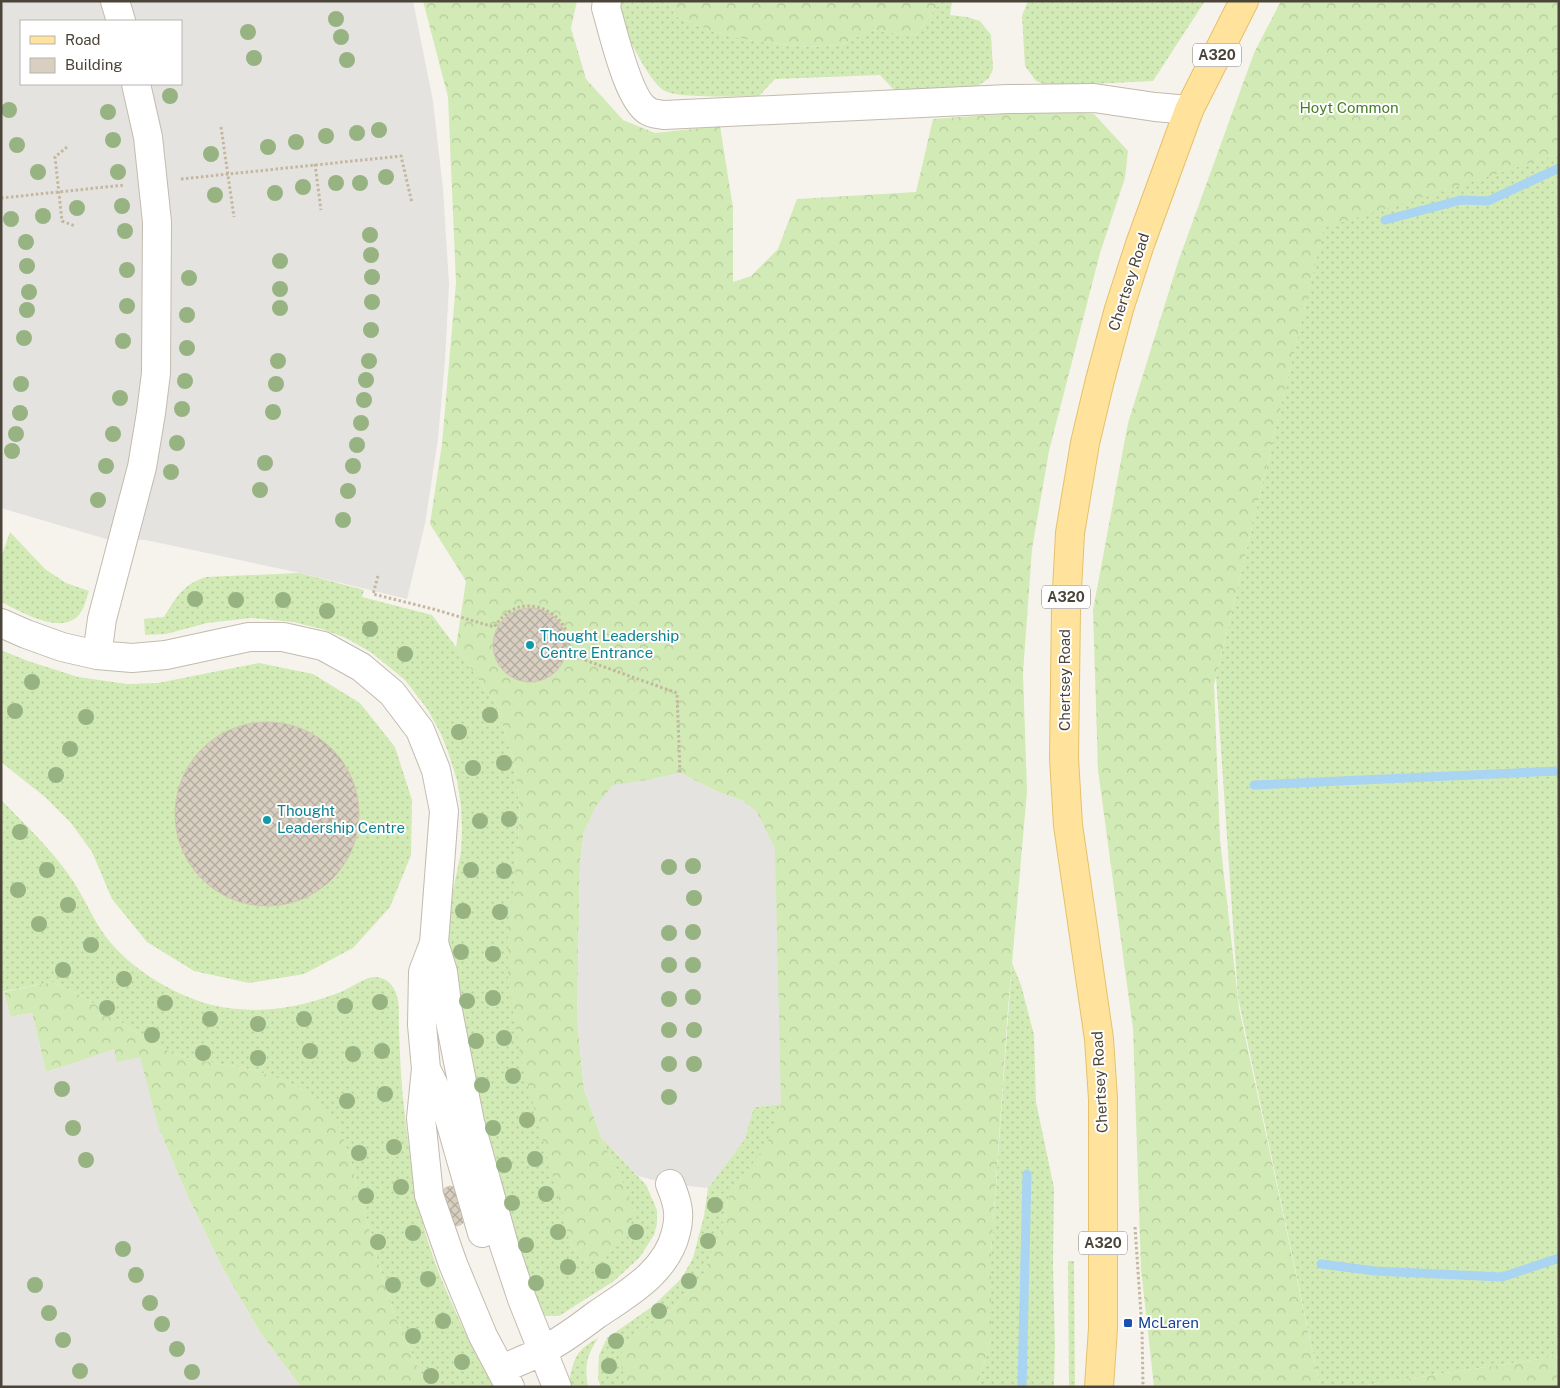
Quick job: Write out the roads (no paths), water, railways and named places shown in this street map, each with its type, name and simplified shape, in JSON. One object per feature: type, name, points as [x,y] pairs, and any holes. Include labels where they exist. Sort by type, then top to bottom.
[{"type":"main road","name":"Chertsey Road","points":[[1099,1387],[1103,1328],[1103,1099],[1099,1040],[1068,825],[1064,758],[1066,609],[1070,533],[1085,442],[1118,309],[1189,110],[1244,1]]},
{"type":"lane","points":[[115,1],[121,20]]},
{"type":"lane","points":[[607,1],[606,8],[625,76],[640,104],[648,112],[664,115],[1008,99],[1094,98],[1189,110]]},
{"type":"lane","points":[[97,655],[102,619],[142,467],[156,373],[157,222],[148,137],[136,85]]},
{"type":"lane","points":[[1,623],[62,647],[97,655],[132,658],[166,655],[249,637],[283,637],[323,646],[361,667],[392,693],[420,730],[436,770],[444,811],[434,943],[423,972],[422,1025],[426,1069],[421,1118],[429,1195],[453,1264],[483,1336],[505,1378],[535,1354],[567,1336],[643,1283],[658,1267],[669,1250],[676,1233],[678,1203],[670,1184]]},
{"type":"lane","points":[[434,943],[443,972],[448,1011],[470,1122],[507,1254],[522,1299],[535,1354],[540,1387]]},
{"type":"lane","points":[[426,1069],[448,1114],[462,1168],[491,1263],[535,1354],[557,1387]]},
{"type":"waterway","points":[[1385,220],[1461,200],[1488,201],[1559,168]]},
{"type":"waterway","points":[[1254,785],[1559,771]]},
{"type":"waterway","points":[[1022,1387],[1027,1174]]},
{"type":"waterway","points":[[1321,1264],[1375,1271],[1502,1277],[1559,1258]]},
{"type":"place","name":"Thought Leadership Centre Entrance","points":[[530,645]]},
{"type":"place","name":"Thought Leadership Centre","points":[[267,820]]},
{"type":"place","name":"McLaren","points":[[1128,1323]]},
{"type":"park label","name":"Hoyt Common","points":[[1349,108]]}]
